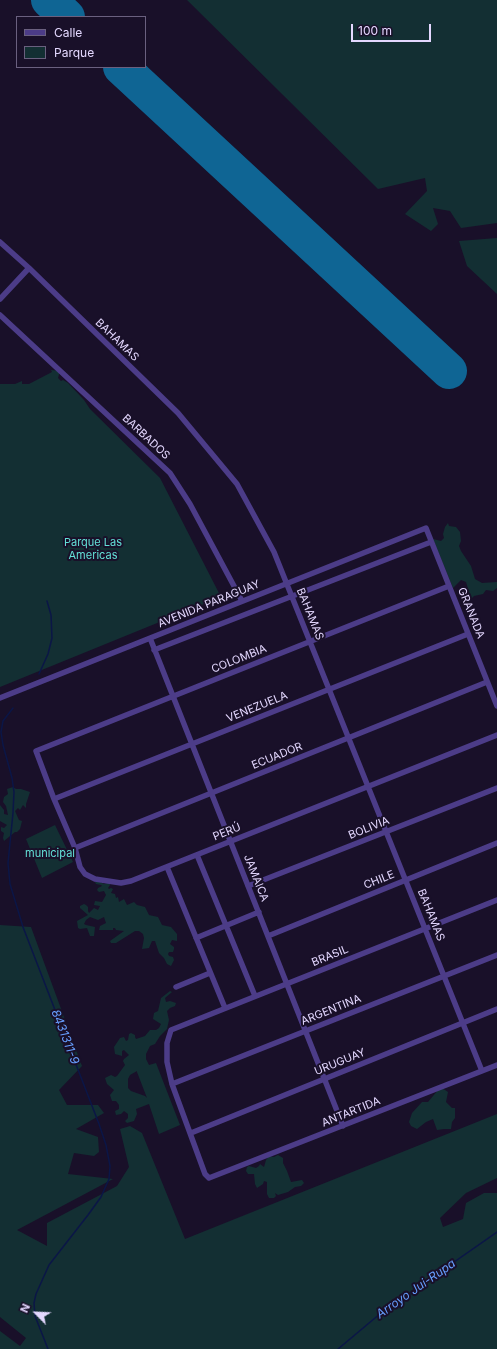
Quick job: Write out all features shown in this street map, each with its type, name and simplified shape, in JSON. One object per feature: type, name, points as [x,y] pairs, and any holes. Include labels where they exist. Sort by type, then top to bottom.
[{"type":"street","name":"BAHAMAS","points":[[0,242],[29,268],[178,413],[237,484],[274,552],[287,583],[482,1071]]},
{"type":"street","points":[[0,299],[29,268]]},
{"type":"street","name":"BARBADOS","points":[[0,315],[170,473],[190,504],[242,601]]},
{"type":"street","name":"AVENIDA PARAGUAY","points":[[0,698],[426,528]]},
{"type":"street","name":"GRANADA","points":[[426,528],[497,706]]},
{"type":"street","points":[[154,650],[431,542]]},
{"type":"street","name":"COLOMBIA","points":[[36,751],[449,586]]},
{"type":"street","name":"VENEZUELA","points":[[54,799],[468,634]]},
{"type":"street","name":"JAMAICA","points":[[150,638],[343,1126]]},
{"type":"street","name":"ECUADOR","points":[[75,848],[487,682]]},
{"type":"street","name":"PERÚ","points":[[36,751],[54,799],[75,848],[80,867],[85,874],[95,879],[112,883],[121,883],[131,882],[497,734]]},
{"type":"street","name":"BOLIVIA","points":[[248,886],[497,788]]},
{"type":"street","name":"CHILE","points":[[268,936],[497,843]]},
{"type":"street","points":[[197,855],[255,996]]},
{"type":"street","points":[[167,867],[225,1008]]},
{"type":"street","name":"BRASIL","points":[[172,1084],[167,1062],[167,1043],[171,1030],[497,900]]},
{"type":"street","points":[[196,938],[259,912]]},
{"type":"street","name":"ARGENTINA","points":[[172,1084],[497,955]]},
{"type":"street","points":[[176,987],[210,973]]},
{"type":"street","name":"URUGUAY","points":[[191,1133],[497,1009]]},
{"type":"street","name":"ANTARTIDA","points":[[191,1133],[205,1174],[208,1178],[212,1178],[497,1065]]},
{"type":"street","points":[[172,1084],[191,1133]]},
{"type":"green space","points":[[187,0],[497,0],[497,223],[461,228],[450,211],[433,208],[438,224],[431,231],[405,214],[427,191],[425,178],[378,189]]},
{"type":"green space","points":[[497,238],[497,294],[467,266],[459,241]]},
{"type":"green space","name":"Parque Las Americas","points":[[51,370],[60,371],[58,378],[61,381],[63,380],[68,383],[84,400],[90,409],[160,478],[221,597],[0,687],[0,384],[15,384],[22,381],[22,384],[29,384],[52,372]]},
{"type":"green space","points":[[448,523],[449,526],[456,527],[460,532],[461,541],[459,546],[471,566],[475,579],[482,583],[497,582],[497,588],[493,591],[486,590],[483,594],[474,596],[471,599],[468,596],[469,592],[466,582],[461,580],[453,588],[433,539],[441,541],[444,538],[443,534]]},
{"type":"green space","points":[[13,787],[30,792],[26,808],[23,805],[20,810],[18,808],[15,811],[19,820],[22,821],[20,829],[4,841],[4,833],[1,831],[1,827],[4,828],[7,825],[0,821],[0,805],[4,810],[4,814],[8,815],[6,806],[3,802],[4,797],[8,794],[7,789]]},
{"type":"green space","name":"municipal","points":[[55,825],[73,862],[42,878],[26,839]]},
{"type":"green space","points":[[97,880],[104,884],[110,882],[108,888],[113,889],[111,893],[115,894],[116,898],[118,897],[119,902],[124,899],[127,905],[134,902],[137,905],[145,907],[149,915],[158,917],[162,925],[171,927],[177,934],[177,941],[172,940],[170,944],[174,947],[173,952],[169,952],[168,954],[169,956],[173,957],[174,960],[171,966],[167,964],[159,953],[155,941],[152,941],[149,948],[142,949],[144,938],[143,934],[139,931],[135,931],[116,943],[111,943],[110,941],[124,931],[116,930],[115,928],[113,928],[113,930],[99,930],[100,926],[106,923],[104,917],[98,920],[90,917],[86,920],[84,924],[95,927],[94,936],[90,936],[87,928],[78,928],[77,921],[88,915],[80,908],[80,906],[84,904],[86,905],[89,913],[94,908],[98,910],[100,906],[94,905],[95,901],[102,902],[106,895],[104,891],[99,892],[97,890],[102,886],[96,884],[95,882]]},
{"type":"green space","points":[[0,925],[31,927],[82,1066],[59,1090],[67,1105],[98,1105],[104,1113],[76,1129],[98,1137],[99,1152],[94,1156],[74,1153],[68,1174],[113,1179],[17,1230],[47,1246],[47,1223],[117,1186],[129,1167],[120,1129],[130,1126],[142,1133],[185,1239],[497,1114],[497,1178],[466,1193],[440,1218],[443,1227],[463,1219],[466,1203],[484,1193],[497,1193],[497,1349],[0,1349],[0,1331],[20,1346],[26,1338],[0,1317]]},
{"type":"green space","points":[[170,991],[172,992],[165,998],[166,1002],[170,1001],[176,1003],[175,1006],[167,1011],[169,1020],[167,1029],[155,1044],[150,1046],[146,1054],[146,1059],[149,1065],[156,1063],[180,1125],[159,1134],[149,1104],[136,1109],[137,1114],[134,1121],[127,1123],[125,1121],[128,1118],[128,1114],[124,1111],[121,1114],[116,1115],[115,1111],[119,1109],[119,1105],[116,1101],[112,1101],[110,1095],[114,1090],[107,1084],[105,1078],[111,1075],[115,1077],[117,1076],[125,1065],[123,1061],[124,1059],[129,1055],[124,1050],[122,1051],[122,1056],[115,1054],[114,1047],[120,1038],[124,1037],[126,1041],[131,1033],[135,1035],[136,1039],[145,1036],[150,1030],[156,1030],[159,1028],[161,1024],[153,1019],[154,1013],[158,1011],[161,998]],"holes":[[[137,1072],[147,1098],[131,1091],[128,1088],[128,1079],[130,1075]]]},
{"type":"green space","points":[[442,1088],[448,1092],[446,1102],[452,1108],[455,1108],[455,1118],[452,1122],[451,1129],[437,1130],[433,1119],[417,1129],[411,1126],[409,1122],[412,1113],[422,1102],[428,1102],[438,1090]]},
{"type":"green space","points":[[278,1155],[283,1158],[283,1163],[291,1182],[302,1180],[304,1183],[288,1192],[278,1195],[275,1193],[276,1196],[274,1198],[269,1198],[267,1194],[267,1182],[264,1181],[263,1184],[257,1188],[254,1174],[248,1174],[246,1171],[247,1167],[249,1166],[256,1168],[260,1164],[264,1167],[269,1156],[274,1157]]},
{"type":"waterway","name":"8431311-9","points":[[39,674],[48,654],[52,638],[51,615],[47,601]]},
{"type":"waterway","name":"8431311-9","points":[[13,708],[3,721],[1,732],[14,792],[8,863],[10,884],[23,927],[99,1124],[106,1145],[110,1166],[109,1179],[101,1197],[49,1265],[36,1294],[34,1303],[35,1316],[48,1349]]},
{"type":"waterway","name":"Arroyo Jui-Rupa","points":[[338,1349],[381,1313],[497,1232]]},
{"type":"runway","points":[[49,0],[66,16]]},
{"type":"runway","points":[[122,68],[449,371]]}]
